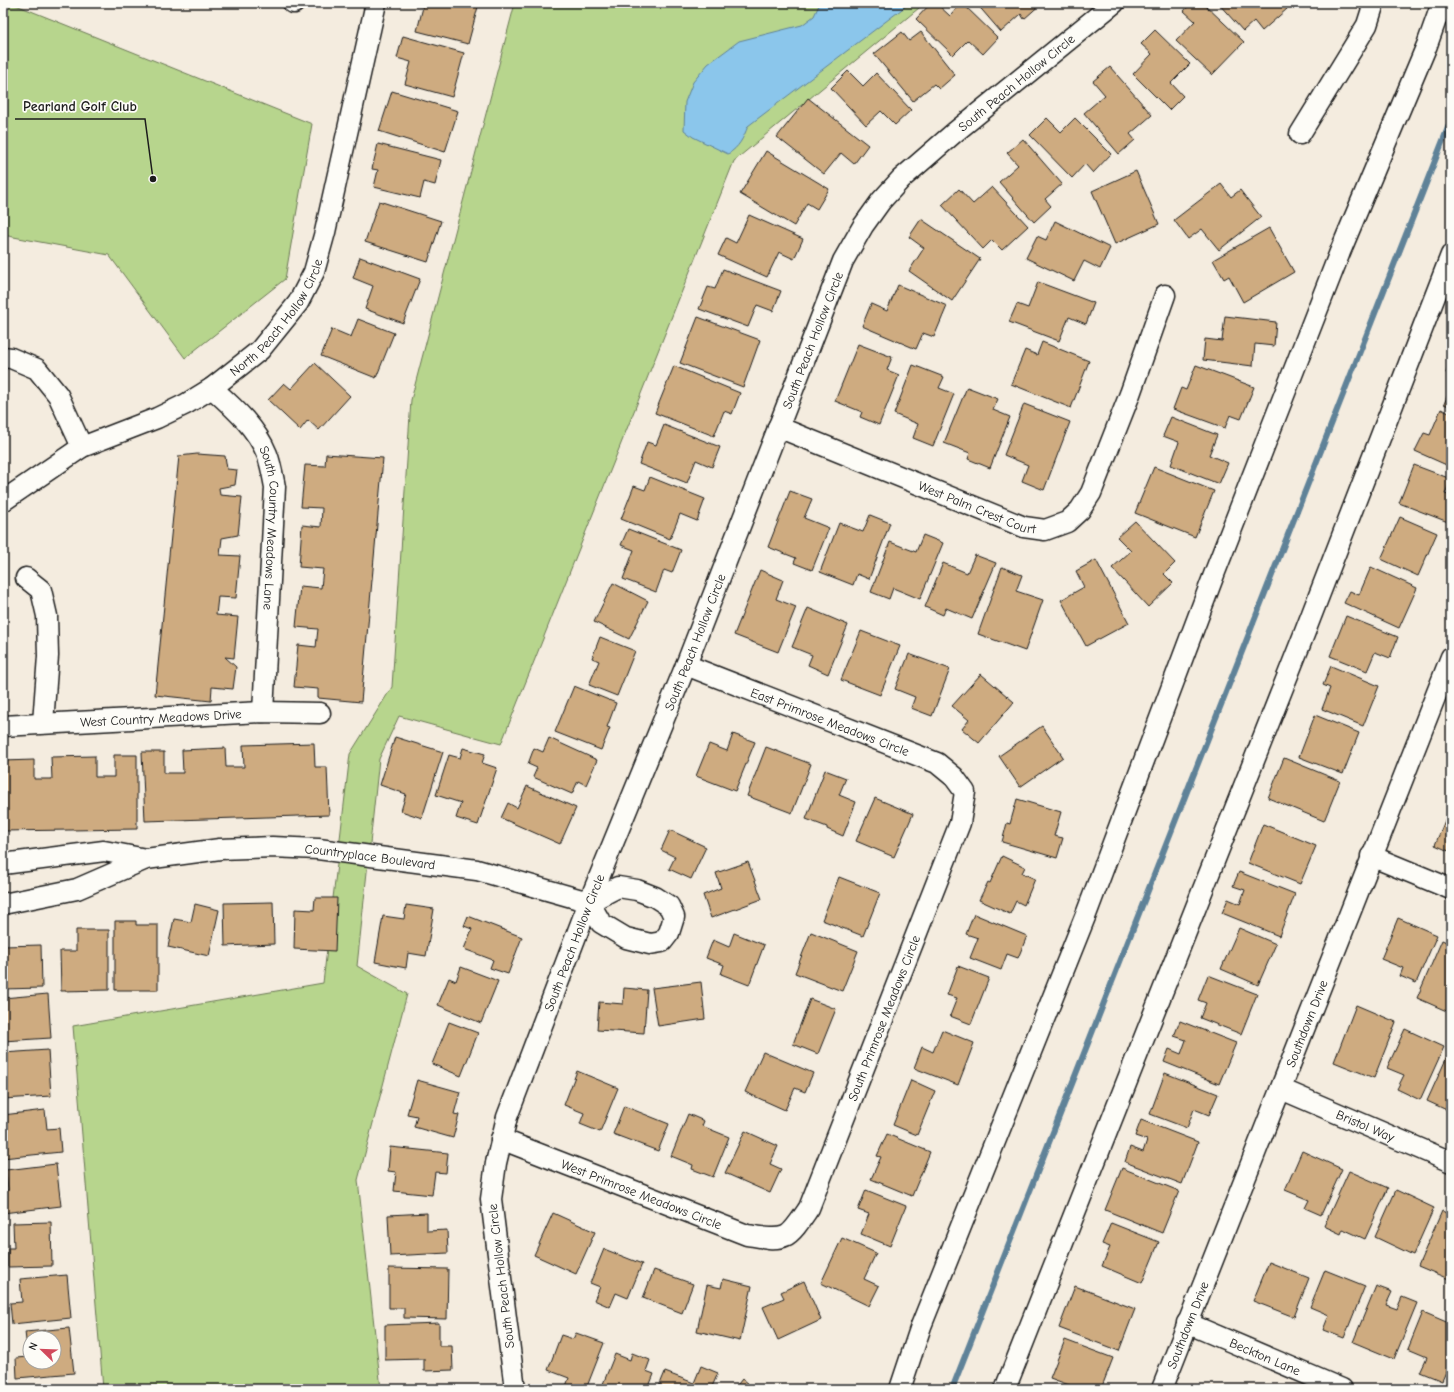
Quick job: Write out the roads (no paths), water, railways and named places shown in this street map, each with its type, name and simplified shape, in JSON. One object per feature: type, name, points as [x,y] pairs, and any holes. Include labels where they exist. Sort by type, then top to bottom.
[{"type":"street","name":"North Peach Hollow Circle","points":[[3,501],[82,447],[157,418],[186,404],[212,388],[260,350],[298,302],[314,272],[325,232],[376,3]]},
{"type":"street","name":"South Peach Hollow Circle","points":[[515,1389],[491,1199],[496,1164],[506,1117],[589,902],[686,665],[844,261],[863,226],[881,201],[901,179],[937,147],[1114,3]]},
{"type":"street","points":[[1300,134],[1367,25],[1374,3]]},
{"type":"street","points":[[900,1389],[921,1326],[1087,912],[1215,572],[1338,260],[1427,44],[1442,3]]},
{"type":"street","points":[[1005,1389],[1292,664],[1451,255]]},
{"type":"street","name":"West Palm Crest Court","points":[[778,427],[1024,527],[1045,530],[1067,522],[1080,510],[1091,493],[1130,394],[1165,295]]},
{"type":"street","points":[[3,357],[10,358],[37,369],[58,395],[68,420],[82,447]]},
{"type":"street","name":"South Country Meadows Lane","points":[[212,388],[234,408],[254,430],[267,454],[276,487],[263,712]]},
{"type":"street","points":[[26,578],[41,590],[48,616],[48,656],[43,723]]},
{"type":"street","name":"Southdown Drive","points":[[1162,1389],[1451,657]]},
{"type":"street","name":"East Primrose Meadows Circle","points":[[686,665],[937,764],[954,777],[965,792]]},
{"type":"street","name":"West Country Meadows Drive","points":[[3,726],[263,712],[320,713]]},
{"type":"street","name":"South Primrose Meadows Circle","points":[[785,1236],[798,1224],[810,1208],[960,823],[965,792]]},
{"type":"street","name":"Countryplace Boulevard","points":[[3,904],[77,889],[146,859],[220,849],[272,847],[318,849],[477,870],[589,902]]},
{"type":"street","name":"Countryplace Boulevard","points":[[3,864],[104,851],[146,859]]},
{"type":"street","points":[[1372,856],[1451,889]]},
{"type":"street","name":"Bristol Way","points":[[1281,1089],[1451,1162]]},
{"type":"street","name":"West Primrose Meadows Circle","points":[[501,1139],[747,1235],[767,1238],[785,1236]]},
{"type":"street","name":"Beckton Lane","points":[[1187,1323],[1342,1389]]},
{"type":"water","points":[[820,3],[910,3],[748,126],[740,142],[728,154],[693,137],[684,130],[685,102],[693,82],[708,64],[739,41],[802,25],[814,16]]},
{"type":"waterway","points":[[952,1389],[1451,120]]},
{"type":"place","name":"Pearland Golf Club","points":[[153,179]]}]
